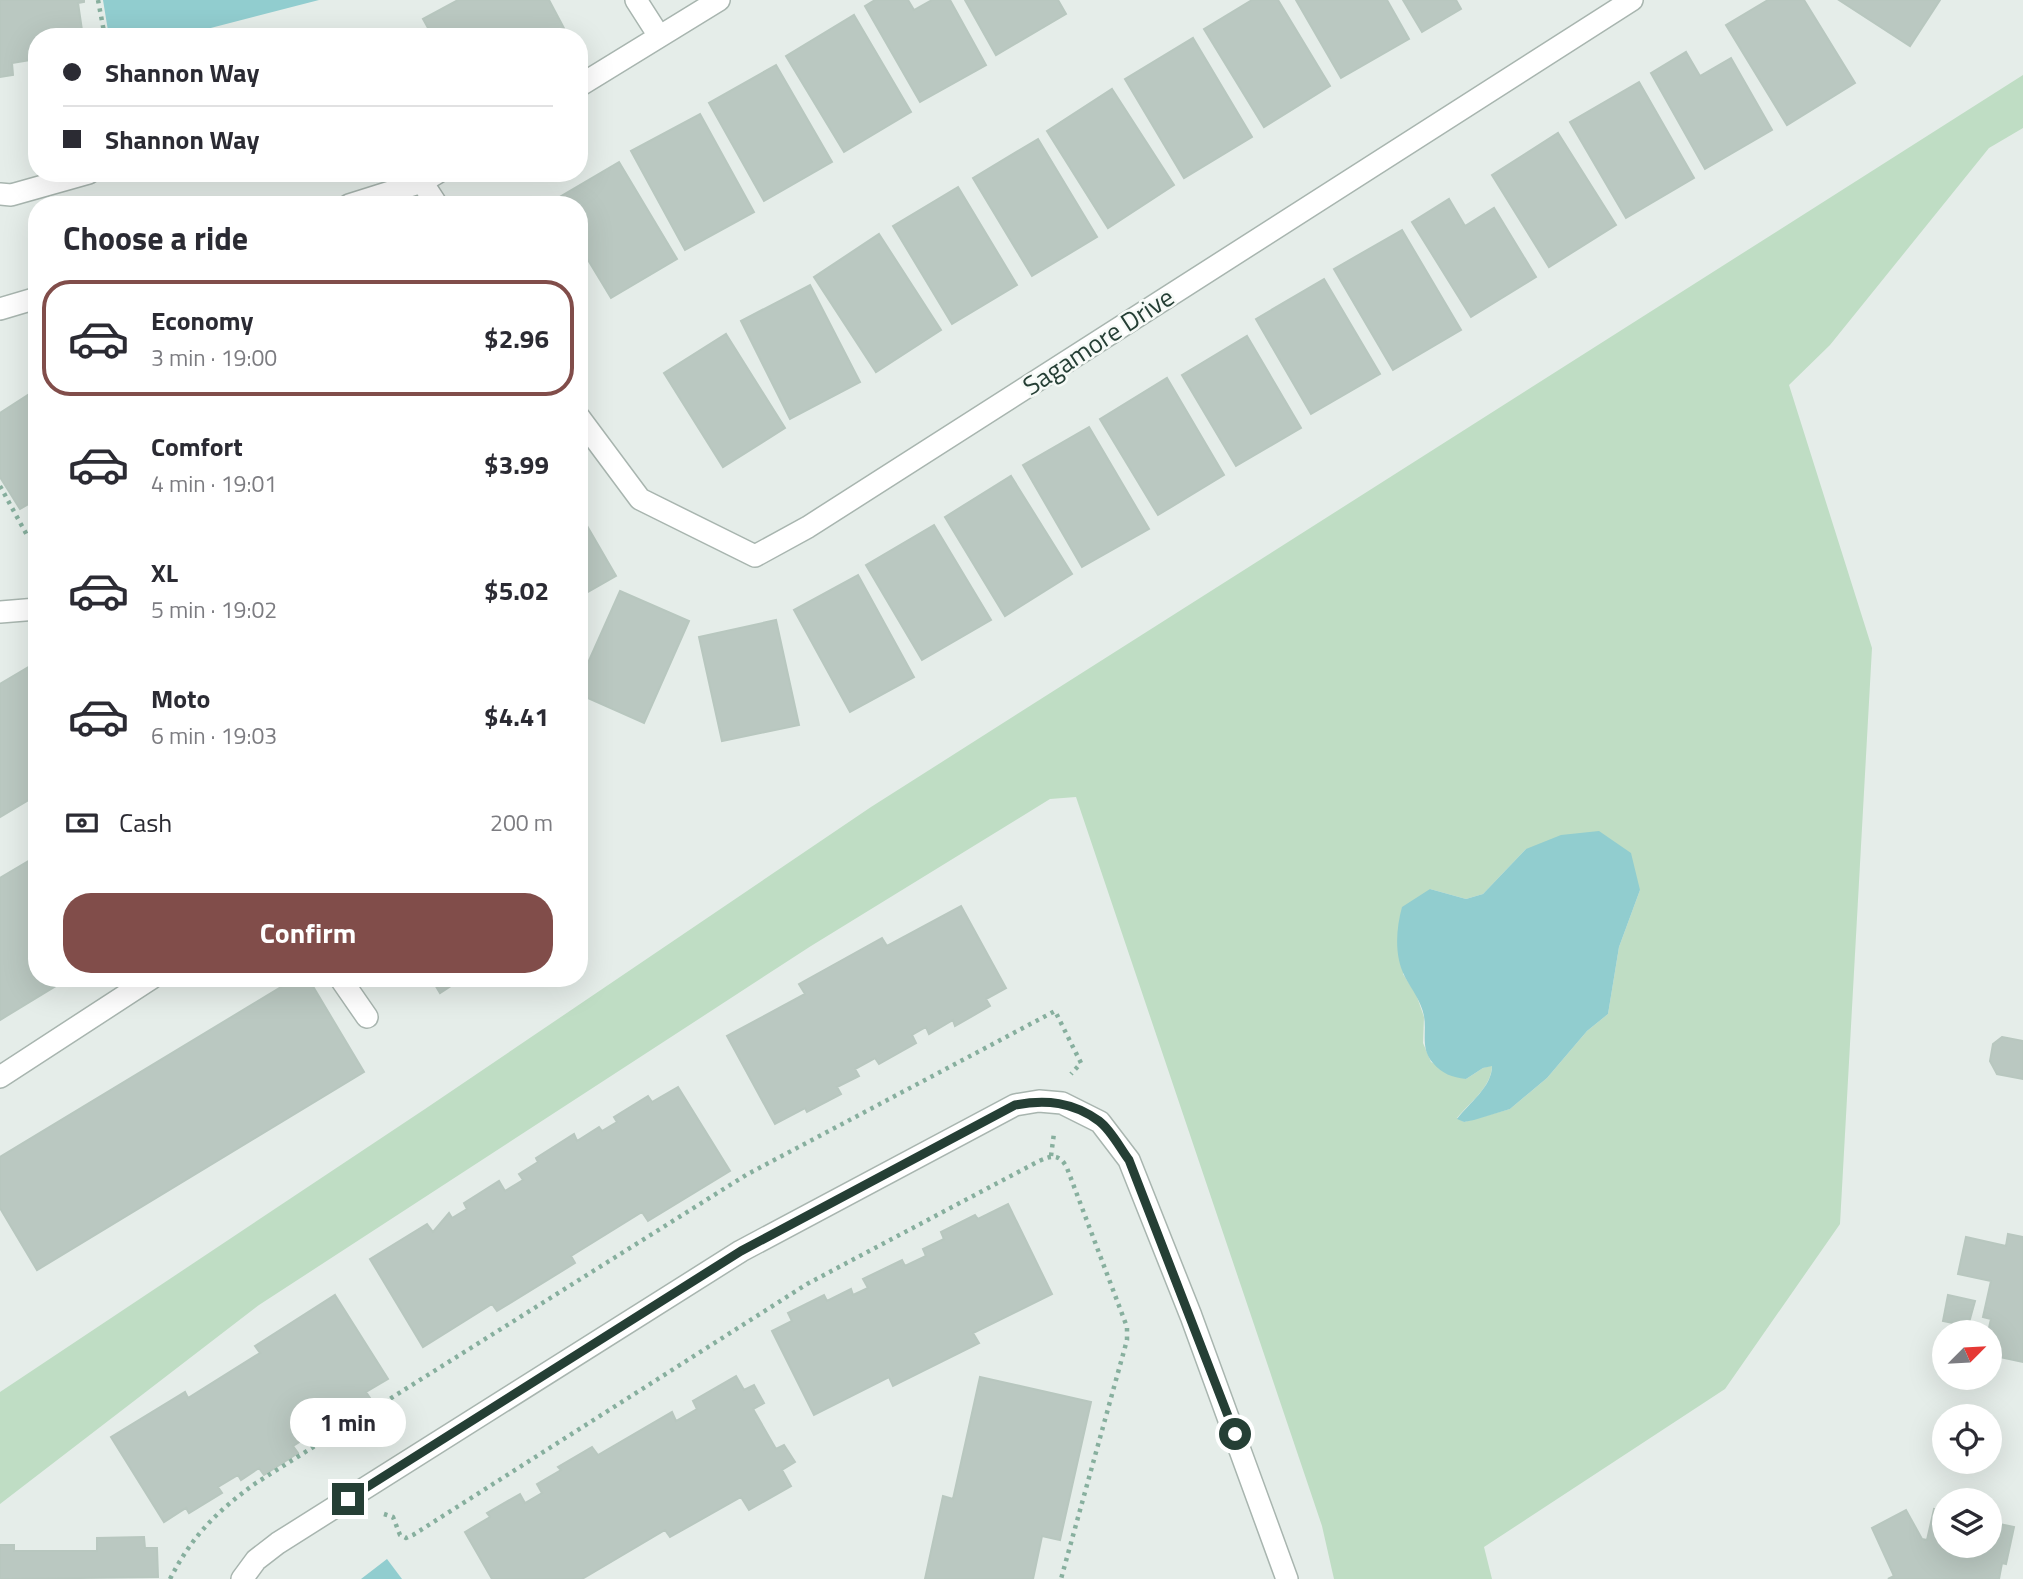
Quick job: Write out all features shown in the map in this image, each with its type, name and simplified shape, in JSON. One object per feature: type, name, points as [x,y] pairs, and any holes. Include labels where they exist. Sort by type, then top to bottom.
[{"type":"street","points":[[636,0],[659,36]]},
{"type":"street","points":[[588,80],[719,0]]},
{"type":"street","name":"Sagamore Drive","points":[[588,430],[640,499],[755,556],[808,527],[1632,0]]},
{"type":"street","points":[[0,194],[11,195],[57,182]]},
{"type":"street","points":[[364,196],[385,183]]},
{"type":"street","points":[[0,309],[28,301]]},
{"type":"street","points":[[0,612],[28,610]]},
{"type":"street","points":[[0,1077],[138,987]]},
{"type":"street","points":[[346,987],[367,1017]]},
{"type":"street","points":[[243,1579],[256,1560],[278,1543],[741,1251],[1015,1105],[1039,1101],[1062,1103],[1100,1122],[1129,1160],[1199,1339],[1287,1579]]},
{"type":"path","points":[[98,0],[103,28]]},
{"type":"path","points":[[0,486],[28,537]]},
{"type":"path","points":[[170,1579],[197,1535],[223,1507],[267,1476],[746,1175],[1055,1011],[1081,1063],[1070,1075],[1055,1126],[1051,1156]]},
{"type":"path","points":[[375,1518],[385,1514],[393,1517],[400,1535],[406,1538],[413,1535],[807,1284],[1038,1161],[1058,1156],[1063,1160],[1127,1327],[1127,1340],[1061,1579]]},
{"type":"green space","points":[[2023,75],[2023,128],[1989,148],[1830,345],[1789,385],[1872,648],[1840,1224],[1725,1389],[1484,1547],[1492,1579],[1334,1579],[1322,1526],[1076,797],[1050,799],[811,946],[259,1305],[0,1504],[0,1392],[871,807]],"holes":[[[1526,849],[1640,890],[1619,947],[1608,1014],[1587,1031],[1547,1078],[1510,1109],[1464,1122],[1457,1118],[1484,1087],[1492,1065],[1466,1079],[1431,1062],[1423,1043],[1424,1017],[1416,994],[1403,974],[1430,889],[1466,899],[1483,894]]]},
{"type":"water","points":[[103,0],[319,0],[211,28],[108,28]]},
{"type":"water","points":[[1599,831],[1631,853],[1640,890],[1619,947],[1608,1014],[1587,1031],[1547,1078],[1510,1109],[1464,1122],[1457,1119],[1484,1088],[1492,1066],[1483,1068],[1466,1079],[1444,1072],[1436,1067],[1429,1057],[1425,1046],[1423,1011],[1399,960],[1397,933],[1402,907],[1430,889],[1466,899],[1483,894],[1526,849],[1561,835]]},
{"type":"water","points":[[387,1559],[402,1579],[361,1579]]},
{"type":"building","points":[[0,0],[84,0],[78,3],[82,28],[28,28],[28,60],[12,63],[13,75],[0,77]]},
{"type":"building","points":[[458,0],[549,0],[564,28],[428,28],[423,19]]},
{"type":"building","points":[[875,0],[908,0],[914,10],[932,0],[950,0],[986,65],[920,102],[865,6]]},
{"type":"building","points":[[965,0],[1058,0],[1066,14],[996,55]]},
{"type":"building","points":[[1252,0],[1278,0],[1330,86],[1264,127],[1204,29]]},
{"type":"building","points":[[1296,0],[1387,0],[1409,39],[1341,78]]},
{"type":"building","points":[[1403,0],[1456,0],[1461,9],[1422,32]]},
{"type":"building","points":[[1768,0],[1804,0],[1855,83],[1787,125],[1726,25]]},
{"type":"building","points":[[1839,0],[1940,0],[1910,46]]},
{"type":"building","points":[[854,15],[911,112],[844,152],[786,56]]},
{"type":"building","points":[[1193,38],[1252,137],[1184,178],[1125,79]]},
{"type":"building","points":[[1686,52],[1700,76],[1731,58],[1772,130],[1705,169],[1651,73]]},
{"type":"building","points":[[776,65],[832,162],[764,201],[709,103]]},
{"type":"building","points":[[1639,82],[1694,178],[1626,218],[1570,122]]},
{"type":"building","points":[[1112,89],[1174,185],[1108,228],[1047,131]]},
{"type":"building","points":[[700,114],[754,212],[685,250],[631,151]]},
{"type":"building","points":[[1558,133],[1616,225],[1549,267],[1492,175]]},
{"type":"building","points":[[1038,139],[1097,237],[1032,276],[973,178]]},
{"type":"building","points":[[619,162],[677,259],[611,298],[588,260],[588,196],[561,196]]},
{"type":"building","points":[[958,187],[1017,285],[952,324],[893,226]]},
{"type":"building","points":[[1449,199],[1465,226],[1494,208],[1536,277],[1471,317],[1412,222]]},
{"type":"building","points":[[1402,230],[1461,330],[1393,370],[1334,269]]},
{"type":"building","points":[[879,234],[941,330],[876,372],[814,277]]},
{"type":"building","points":[[1324,279],[1380,374],[1311,414],[1256,319]]},
{"type":"building","points":[[810,285],[860,382],[790,419],[741,321]]},
{"type":"building","points":[[726,334],[785,428],[723,467],[664,373]]},
{"type":"building","points":[[1247,336],[1301,428],[1236,466],[1182,375]]},
{"type":"building","points":[[1167,378],[1224,475],[1158,515],[1100,419]]},
{"type":"building","points":[[28,395],[28,504],[20,509],[0,477],[0,413]]},
{"type":"building","points":[[1089,427],[1149,529],[1082,567],[1023,465]]},
{"type":"building","points":[[1011,476],[1072,574],[1005,616],[945,517]]},
{"type":"building","points":[[934,525],[991,620],[922,660],[866,565]]},
{"type":"building","points":[[588,528],[616,576],[588,592]]},
{"type":"building","points":[[858,575],[914,677],[850,712],[794,610]]},
{"type":"building","points":[[620,591],[689,621],[644,723],[588,698],[588,663]]},
{"type":"building","points":[[776,620],[799,725],[722,741],[699,637]]},
{"type":"building","points":[[28,667],[28,800],[0,817],[0,684]]},
{"type":"building","points":[[28,861],[28,987],[54,987],[0,1020],[0,878]]},
{"type":"building","points":[[961,906],[1006,988],[986,999],[990,1006],[955,1026],[953,1020],[929,1034],[926,1027],[912,1035],[916,1043],[879,1064],[875,1058],[855,1069],[859,1076],[837,1087],[841,1094],[807,1112],[805,1108],[775,1124],[727,1036],[805,994],[799,984],[882,938],[887,946]]},
{"type":"building","points":[[281,987],[313,987],[364,1072],[37,1270],[0,1208],[0,1157]]},
{"type":"building","points":[[436,987],[449,987],[440,993]]},
{"type":"building","points":[[2002,1037],[2023,1041],[2023,1079],[1997,1074],[1990,1061],[1993,1044]]},
{"type":"building","points":[[678,1087],[730,1171],[648,1221],[642,1212],[571,1256],[575,1263],[497,1311],[492,1304],[423,1347],[370,1259],[427,1224],[433,1232],[449,1213],[452,1218],[467,1209],[464,1203],[499,1181],[505,1191],[523,1180],[519,1174],[538,1162],[536,1158],[574,1134],[577,1141],[599,1127],[602,1131],[617,1122],[614,1117],[648,1096],[652,1102]]},
{"type":"building","points":[[1008,1204],[1052,1294],[973,1333],[979,1343],[893,1386],[889,1377],[814,1415],[772,1331],[792,1321],[788,1313],[824,1295],[827,1301],[851,1289],[853,1295],[868,1288],[863,1279],[902,1260],[905,1266],[926,1256],[923,1249],[944,1239],[941,1232],[975,1215],[978,1219]]},
{"type":"building","points":[[2008,1234],[2023,1237],[2023,1362],[2002,1358],[2002,1320],[1983,1317],[1991,1281],[1958,1274],[1966,1237],[2006,1246]]},
{"type":"building","points":[[335,1295],[388,1379],[366,1392],[372,1401],[336,1423],[332,1416],[315,1426],[317,1431],[293,1446],[298,1453],[264,1475],[259,1468],[241,1480],[238,1475],[218,1487],[222,1493],[189,1513],[186,1508],[164,1522],[111,1437],[185,1392],[188,1398],[260,1353],[255,1346]]},
{"type":"building","points":[[1948,1295],[1975,1301],[1970,1320],[1943,1320]]},
{"type":"building","points":[[736,1376],[744,1390],[754,1385],[764,1403],[753,1409],[776,1449],[784,1445],[795,1462],[782,1470],[791,1486],[749,1510],[741,1497],[670,1537],[665,1530],[582,1579],[492,1579],[465,1532],[490,1517],[487,1513],[520,1494],[525,1503],[542,1493],[537,1484],[561,1470],[558,1467],[592,1447],[598,1455],[672,1412],[676,1421],[697,1409],[693,1401]]},
{"type":"building","points":[[980,1377],[1091,1402],[1060,1540],[1042,1536],[1033,1579],[925,1579],[943,1496],[953,1499]]},
{"type":"building","points":[[1906,1510],[1922,1539],[1927,1540],[1932,1518],[1932,1558],[2002,1558],[2002,1524],[2014,1527],[2006,1564],[2002,1563],[1999,1579],[1888,1579],[1894,1576],[1872,1528]]},
{"type":"building","points":[[144,1537],[145,1548],[157,1548],[158,1577],[0,1579],[0,1545],[14,1545],[14,1551],[97,1551],[97,1538]]},
{"type":"route","points":[[348,1499],[741,1251],[1015,1105],[1039,1101],[1062,1103],[1100,1122],[1129,1160],[1235,1434]]}]
